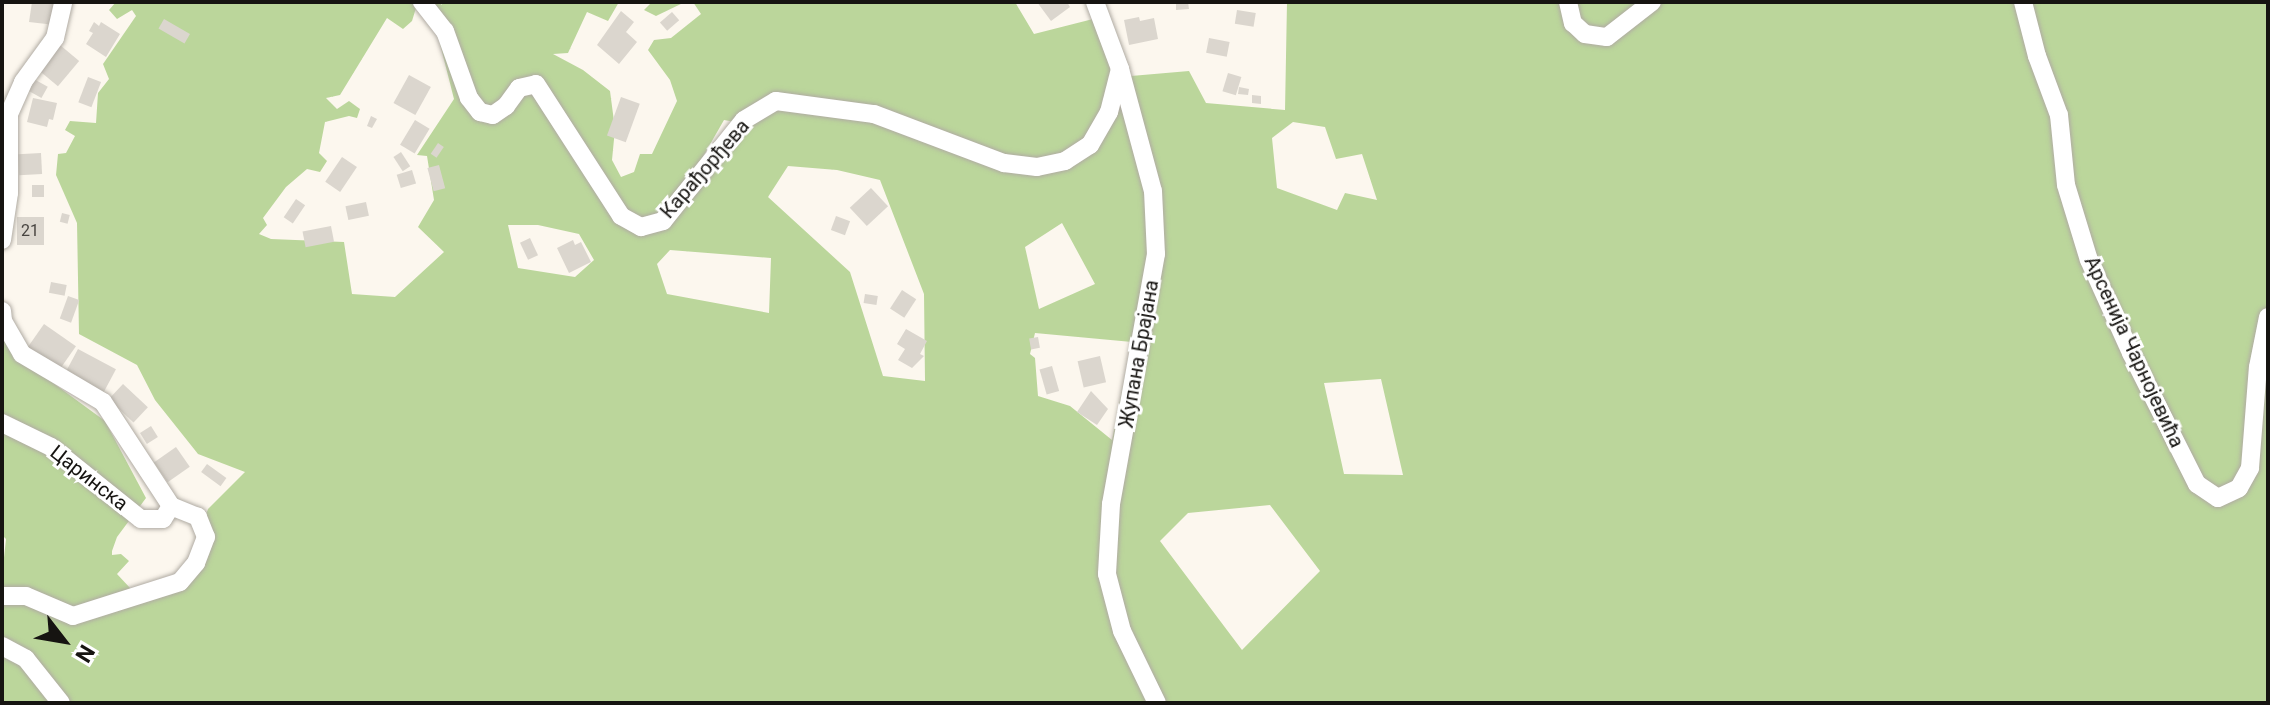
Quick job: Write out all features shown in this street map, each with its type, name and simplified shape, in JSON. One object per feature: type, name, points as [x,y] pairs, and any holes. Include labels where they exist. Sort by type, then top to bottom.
[{"type":"street","points":[[2,240],[9,193],[9,114],[23,82],[55,38],[63,2]]},
{"type":"street","name":"Карађорђева","points":[[422,2],[445,31],[469,98],[480,112],[493,115],[506,106],[519,88],[536,84],[621,216],[641,227],[663,221],[744,120],[776,101],[874,114],[1004,163],[1037,167],[1065,161],[1090,145],[1109,112],[1120,69]]},
{"type":"street","name":"Жупана Брајана","points":[[1095,2],[1120,69],[1153,191],[1156,254],[1111,504],[1107,574],[1122,631],[1157,703]]},
{"type":"street","points":[[1568,2],[1573,23],[1585,34],[1607,37],[1652,2]]},
{"type":"street","name":"Арсенија Чарнојевића","points":[[2023,2],[2037,56],[2059,115],[2066,185],[2089,260],[2131,353],[2197,484],[2218,498],[2239,488],[2250,468],[2258,367],[2268,317]]},
{"type":"street","points":[[2,311],[3,321],[22,354],[103,402],[171,506],[198,517],[206,537],[196,563],[180,582],[73,616],[26,596],[2,596]]},
{"type":"street","name":"Царинска","points":[[2,423],[51,447],[141,519],[163,519],[171,506]]},
{"type":"street","points":[[2,646],[26,659],[61,703]]},
{"type":"green space","points":[[116,2],[412,2],[416,7],[422,2],[441,2],[441,5],[444,2],[619,2],[608,21],[587,12],[568,53],[553,54],[583,70],[610,91],[615,129],[612,160],[621,177],[634,172],[640,154],[652,154],[677,101],[670,80],[648,50],[654,40],[671,38],[701,14],[693,2],[1015,2],[1034,34],[1093,19],[1131,76],[1189,71],[1206,103],[1285,110],[1287,2],[2268,2],[2268,703],[2,703],[2,576],[6,539],[2,535],[2,329],[30,366],[105,421],[146,498],[117,537],[112,551],[112,555],[121,554],[129,561],[117,574],[131,589],[179,591],[208,509],[245,472],[198,454],[155,400],[137,365],[79,334],[77,223],[56,175],[58,154],[66,153],[75,136],[65,130],[70,121],[96,123],[98,93],[109,79],[103,64],[136,16],[132,10],[117,19],[109,10]],"holes":[[[416,8],[437,32],[454,99],[417,155],[427,156],[434,200],[418,227],[444,252],[395,297],[352,294],[344,242],[271,239],[259,234],[267,225],[263,218],[286,187],[307,169],[320,172],[327,161],[319,153],[325,122],[349,116],[357,118],[360,109],[349,101],[337,109],[326,98],[340,95],[387,18],[403,29],[412,21]],[[724,120],[751,125],[699,191],[673,209]],[[1293,122],[1325,127],[1336,159],[1362,154],[1377,200],[1345,193],[1337,210],[1277,188],[1272,138]],[[788,166],[837,170],[880,180],[924,294],[925,381],[883,376],[850,272],[768,197]],[[1062,223],[1095,284],[1039,309],[1025,247]],[[508,225],[538,225],[579,234],[594,260],[575,277],[518,268]],[[670,250],[771,258],[769,313],[667,294],[657,264]],[[1035,333],[1132,342],[1112,440],[1070,406],[1038,396],[1035,358],[1030,354]],[[1381,379],[1403,475],[1344,474],[1324,383]],[[1270,505],[1320,571],[1242,650],[1160,541],[1188,513]]]},
{"type":"green space","points":[[652,2],[685,2],[656,16],[644,10]]},
{"type":"building","points":[[32,2],[58,2],[55,25],[29,22]]},
{"type":"building","points":[[1037,2],[1067,2],[1070,7],[1051,21]]},
{"type":"building","points":[[1176,2],[1188,2],[1189,9],[1176,10]]},
{"type":"building","points":[[1237,10],[1256,13],[1254,27],[1235,24]]},
{"type":"building","points":[[621,11],[634,22],[626,32],[637,42],[619,64],[597,45]]},
{"type":"building","points":[[672,12],[679,20],[667,31],[660,22]]},
{"type":"building","points":[[1139,17],[1140,21],[1154,18],[1158,39],[1129,45],[1124,20]]},
{"type":"building","points":[[164,19],[190,34],[184,44],[158,29]]},
{"type":"building","points":[[94,22],[99,26],[101,22],[120,34],[106,57],[86,44],[93,33],[89,31]]},
{"type":"building","points":[[1209,38],[1230,42],[1227,57],[1206,53]]},
{"type":"building","points":[[60,45],[79,61],[58,86],[39,70]]},
{"type":"building","points":[[1228,73],[1241,77],[1236,95],[1222,91]]},
{"type":"building","points":[[409,75],[431,87],[415,115],[393,103]]},
{"type":"building","points":[[88,77],[101,82],[91,107],[78,102]]},
{"type":"building","points":[[32,78],[48,87],[41,98],[26,89]]},
{"type":"building","points":[[1239,87],[1249,89],[1248,95],[1238,94]]},
{"type":"building","points":[[1252,95],[1261,96],[1261,104],[1252,103]]},
{"type":"building","points":[[621,97],[640,104],[626,142],[607,136]]},
{"type":"building","points":[[33,98],[57,103],[53,120],[49,119],[47,127],[27,122]]},
{"type":"building","points":[[371,116],[377,119],[372,128],[367,126]]},
{"type":"building","points":[[415,120],[430,129],[415,154],[400,145]]},
{"type":"building","points":[[438,143],[444,147],[437,158],[431,154]]},
{"type":"building","points":[[401,152],[410,166],[403,171],[393,157]]},
{"type":"building","points":[[41,153],[42,174],[19,175],[18,154]]},
{"type":"building","points":[[342,157],[357,167],[340,192],[325,182]]},
{"type":"building","points":[[439,165],[445,188],[434,191],[427,168]]},
{"type":"building","points":[[412,170],[416,183],[401,188],[397,175]]},
{"type":"building","points":[[32,185],[44,185],[44,197],[32,197]]},
{"type":"building","points":[[871,188],[888,206],[867,226],[850,208]]},
{"type":"building","points":[[296,199],[305,205],[293,223],[284,217]]},
{"type":"building","points":[[366,202],[369,216],[348,220],[345,206]]},
{"type":"building","points":[[62,213],[70,215],[68,224],[60,222]]},
{"type":"building","points":[[836,216],[850,221],[845,235],[831,230]]},
{"type":"building","points":[[17,217],[44,217],[44,245],[17,245]]},
{"type":"building","points":[[331,226],[334,242],[306,247],[303,232]]},
{"type":"building","points":[[530,238],[538,255],[528,260],[520,243]]},
{"type":"building","points":[[573,240],[575,245],[581,242],[591,262],[569,273],[557,248]]},
{"type":"building","points":[[51,282],[67,285],[65,296],[49,293]]},
{"type":"building","points":[[902,290],[916,299],[904,318],[890,308]]},
{"type":"building","points":[[865,294],[878,296],[876,305],[864,303]]},
{"type":"building","points":[[68,296],[79,300],[71,323],[60,319]]},
{"type":"building","points":[[44,324],[76,346],[59,370],[27,348]]},
{"type":"building","points":[[906,329],[927,341],[920,354],[924,356],[912,368],[898,360],[905,349],[897,344]]},
{"type":"building","points":[[1038,337],[1040,348],[1031,349],[1029,339]]},
{"type":"building","points":[[78,349],[116,369],[103,393],[65,373]]},
{"type":"building","points":[[1100,356],[1106,382],[1084,387],[1078,361]]},
{"type":"building","points":[[1052,366],[1059,391],[1047,395],[1040,370]]},
{"type":"building","points":[[123,384],[148,407],[134,423],[109,399]]},
{"type":"building","points":[[1091,391],[1108,409],[1097,425],[1077,412]]},
{"type":"building","points":[[151,426],[158,437],[147,444],[140,433]]},
{"type":"building","points":[[176,447],[190,467],[168,482],[154,462]]},
{"type":"building","points":[[207,464],[226,478],[221,486],[201,472]]}]
